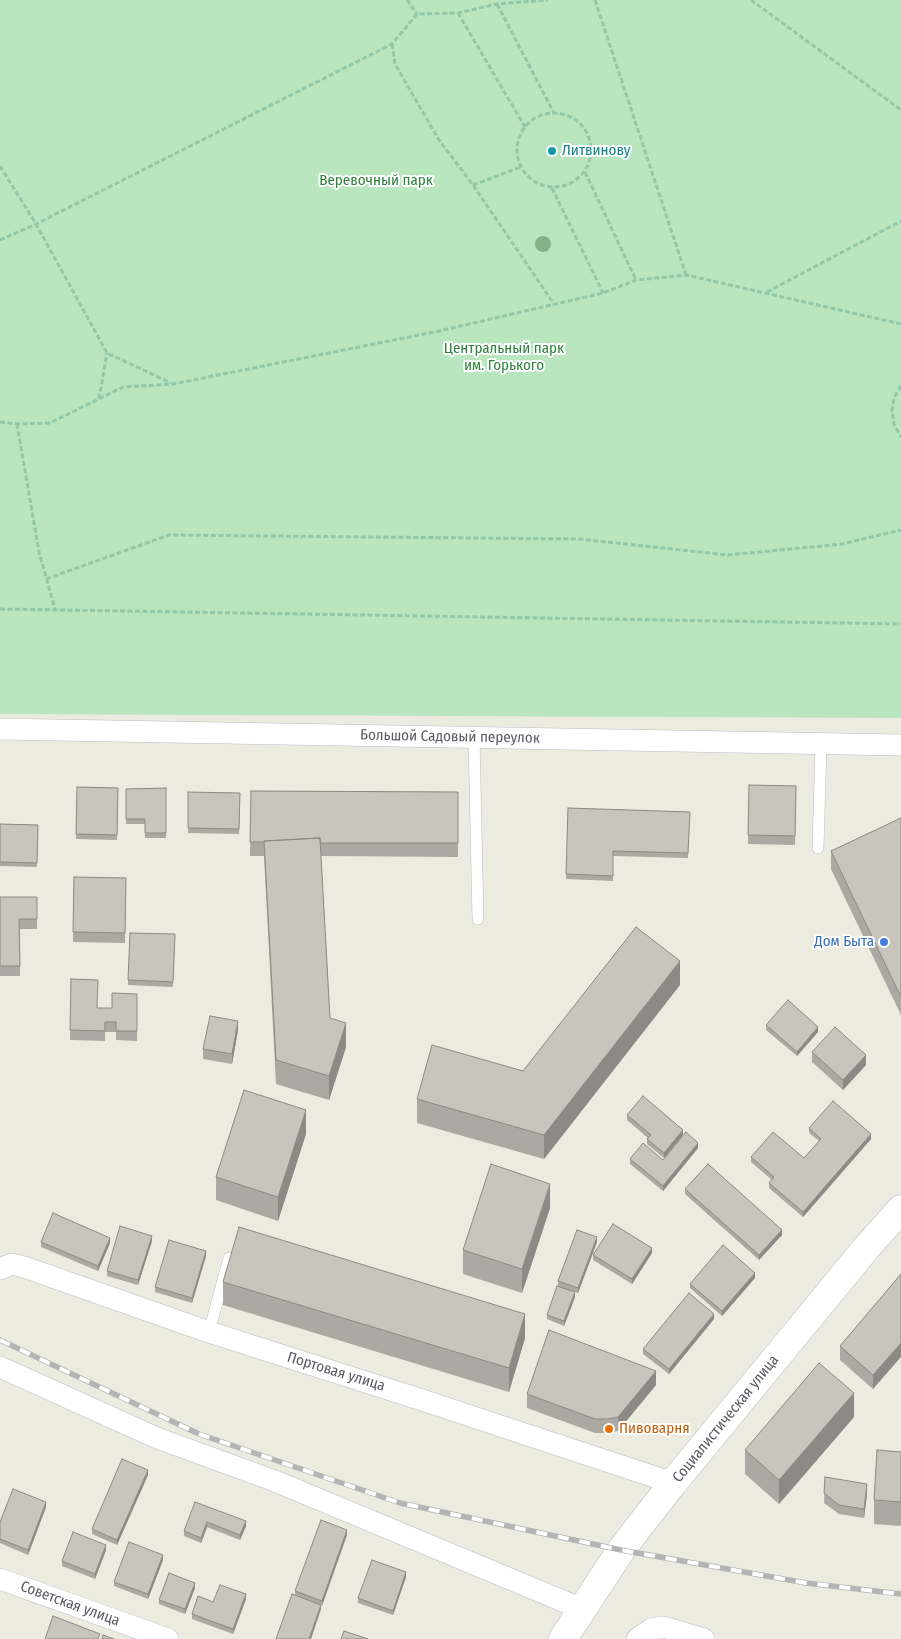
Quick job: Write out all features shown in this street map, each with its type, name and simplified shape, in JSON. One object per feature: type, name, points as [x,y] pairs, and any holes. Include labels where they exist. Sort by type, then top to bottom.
[{"type":"street","name":"Большой Садовый переулок","points":[[0,729],[901,745]]},
{"type":"street","name":"Социалистическая улица","points":[[567,1637],[582,1609],[621,1550],[867,1247],[901,1209]]},
{"type":"street","name":"Портовая улица","points":[[0,1269],[12,1264],[24,1267],[208,1332],[419,1398],[673,1484]]},
{"type":"street","points":[[0,1367],[157,1438],[275,1481],[582,1609]]},
{"type":"street","name":"Советская улица","points":[[0,1579],[168,1639]]},
{"type":"street","points":[[637,1639],[651,1629],[664,1627],[704,1639]]},
{"type":"lane","points":[[474,738],[478,919]]},
{"type":"lane","points":[[818,848],[821,744]]},
{"type":"lane","points":[[208,1332],[229,1258]]},
{"type":"path","points":[[407,0],[417,14]]},
{"type":"path","points":[[0,240],[36,224],[392,44],[417,14],[458,13],[497,4],[548,0]]},
{"type":"path","points":[[595,0],[686,275]]},
{"type":"path","points":[[751,0],[901,110]]},
{"type":"path","points":[[497,4],[554,113]]},
{"type":"path","points":[[458,13],[525,127]]},
{"type":"path","points":[[392,44],[395,64],[439,140],[473,184],[554,304]]},
{"type":"path","points":[[554,113],[570,116],[583,126],[590,141],[591,157],[585,172],[570,184],[552,188],[536,183],[524,172],[517,158],[518,141],[525,127],[538,116],[554,113]]},
{"type":"path","points":[[0,166],[36,224],[107,353],[173,384]]},
{"type":"path","points":[[473,184],[521,167]]},
{"type":"path","points":[[585,172],[636,280]]},
{"type":"path","points":[[552,188],[603,293]]},
{"type":"path","points":[[766,293],[901,220]]},
{"type":"path","points":[[0,422],[17,424],[50,423],[123,387],[173,384],[439,331],[603,293],[636,280],[686,275],[901,324]]},
{"type":"path","points":[[98,399],[107,353]]},
{"type":"path","points":[[901,386],[894,398],[892,411],[894,424],[901,437]]},
{"type":"path","points":[[17,424],[39,552],[55,608]]},
{"type":"path","points":[[46,579],[168,534],[578,539],[728,554],[842,544],[901,530]]},
{"type":"path","points":[[0,609],[55,608],[537,619],[901,624]]},
{"type":"green space","name":"Центральный парк им. Горького","points":[[0,0],[901,0],[901,718],[0,714]]},
{"type":"building","points":[[749,785],[796,786],[795,836],[748,835]]},
{"type":"building","points":[[77,787],[118,788],[117,835],[76,834]]},
{"type":"building","points":[[166,788],[166,833],[145,833],[145,819],[126,819],[126,789]]},
{"type":"building","points":[[251,791],[458,792],[458,843],[320,843],[320,838],[250,842]]},
{"type":"building","points":[[188,792],[240,793],[239,829],[188,828]]},
{"type":"building","points":[[568,808],[690,812],[688,853],[613,851],[613,876],[566,874]]},
{"type":"building","name":"Дом Быта","points":[[901,818],[901,997],[831,851]]},
{"type":"building","points":[[0,824],[38,825],[37,863],[0,862]]},
{"type":"building","points":[[320,838],[330,1018],[346,1023],[329,1076],[276,1060],[264,841]]},
{"type":"building","points":[[74,877],[126,878],[125,933],[73,932]]},
{"type":"building","points":[[0,897],[37,897],[37,919],[19,919],[20,966],[0,966]]},
{"type":"building","points":[[636,927],[680,961],[544,1135],[417,1099],[432,1045],[523,1071]]},
{"type":"building","points":[[130,933],[175,934],[173,982],[128,980]]},
{"type":"building","points":[[71,979],[98,980],[97,1008],[112,1008],[112,993],[137,994],[137,1031],[116,1031],[116,1022],[105,1022],[105,1031],[70,1030]]},
{"type":"building","points":[[788,1000],[818,1027],[797,1052],[766,1025]]},
{"type":"building","points":[[210,1016],[238,1021],[232,1054],[203,1049]]},
{"type":"building","points":[[835,1027],[866,1055],[843,1080],[812,1052]]},
{"type":"building","points":[[244,1090],[306,1110],[278,1197],[216,1177]]},
{"type":"building","points":[[643,1096],[683,1130],[664,1153],[647,1139],[651,1135],[627,1115]]},
{"type":"building","points":[[833,1101],[871,1134],[803,1212],[769,1183],[774,1177],[751,1157],[773,1132],[804,1158],[821,1139],[809,1128]]},
{"type":"building","points":[[686,1132],[698,1143],[663,1186],[630,1159],[643,1143],[663,1160]]},
{"type":"building","points":[[491,1164],[550,1184],[522,1269],[463,1250]]},
{"type":"building","points":[[708,1164],[782,1230],[759,1255],[685,1189]]},
{"type":"building","points":[[53,1213],[110,1238],[98,1266],[41,1242]]},
{"type":"building","points":[[613,1224],[652,1248],[632,1279],[593,1255]]},
{"type":"building","points":[[120,1226],[152,1236],[138,1280],[107,1271]]},
{"type":"building","points":[[239,1227],[525,1314],[509,1368],[223,1282]]},
{"type":"building","points":[[577,1230],[597,1237],[578,1288],[558,1281]]},
{"type":"building","points":[[169,1240],[206,1251],[192,1298],[155,1287]]},
{"type":"building","points":[[723,1245],[755,1273],[722,1311],[690,1284]]},
{"type":"building","points":[[901,1274],[901,1343],[873,1375],[840,1346]]},
{"type":"building","points":[[557,1286],[575,1292],[564,1321],[547,1315]]},
{"type":"building","points":[[689,1293],[714,1314],[669,1369],[643,1349]]},
{"type":"building","points":[[549,1330],[656,1371],[618,1417],[607,1419],[595,1419],[527,1394]]},
{"type":"building","points":[[819,1363],[854,1393],[779,1480],[745,1450]]},
{"type":"building","points":[[877,1450],[901,1452],[901,1502],[874,1500]]},
{"type":"building","points":[[122,1459],[148,1470],[117,1540],[92,1529]]},
{"type":"building","points":[[825,1477],[867,1484],[864,1509],[839,1505],[824,1493]]},
{"type":"building","points":[[13,1489],[46,1502],[28,1550],[0,1539],[0,1522]]},
{"type":"building","points":[[195,1502],[246,1521],[240,1535],[207,1522],[201,1538],[184,1531]]},
{"type":"building","points":[[321,1520],[347,1530],[322,1601],[295,1591]]},
{"type":"building","points":[[73,1532],[106,1545],[95,1574],[62,1561]]},
{"type":"building","points":[[129,1542],[163,1555],[148,1594],[114,1582]]},
{"type":"building","points":[[372,1560],[406,1572],[393,1611],[358,1598]]},
{"type":"building","points":[[169,1573],[195,1583],[185,1609],[159,1600]]},
{"type":"building","points":[[220,1585],[246,1594],[233,1629],[192,1614],[198,1596],[213,1602]]},
{"type":"building","points":[[292,1594],[321,1605],[309,1639],[276,1639]]},
{"type":"building","points":[[53,1616],[100,1634],[98,1639],[45,1639]]},
{"type":"building","points":[[344,1631],[368,1639],[341,1639]]},
{"type":"building","points":[[103,1635],[114,1639],[102,1639]]},
{"type":"railway","points":[[0,1340],[199,1434],[400,1503],[621,1550],[806,1583],[901,1594]]},
{"type":"place","name":"Литвинову","points":[[552,151]]},
{"type":"place","name":"Дом Быта","points":[[884,942]]},
{"type":"place","name":"Пивоварня","points":[[609,1429]]},
{"type":"park label","name":"Веревочный парк","points":[[376,181]]}]
